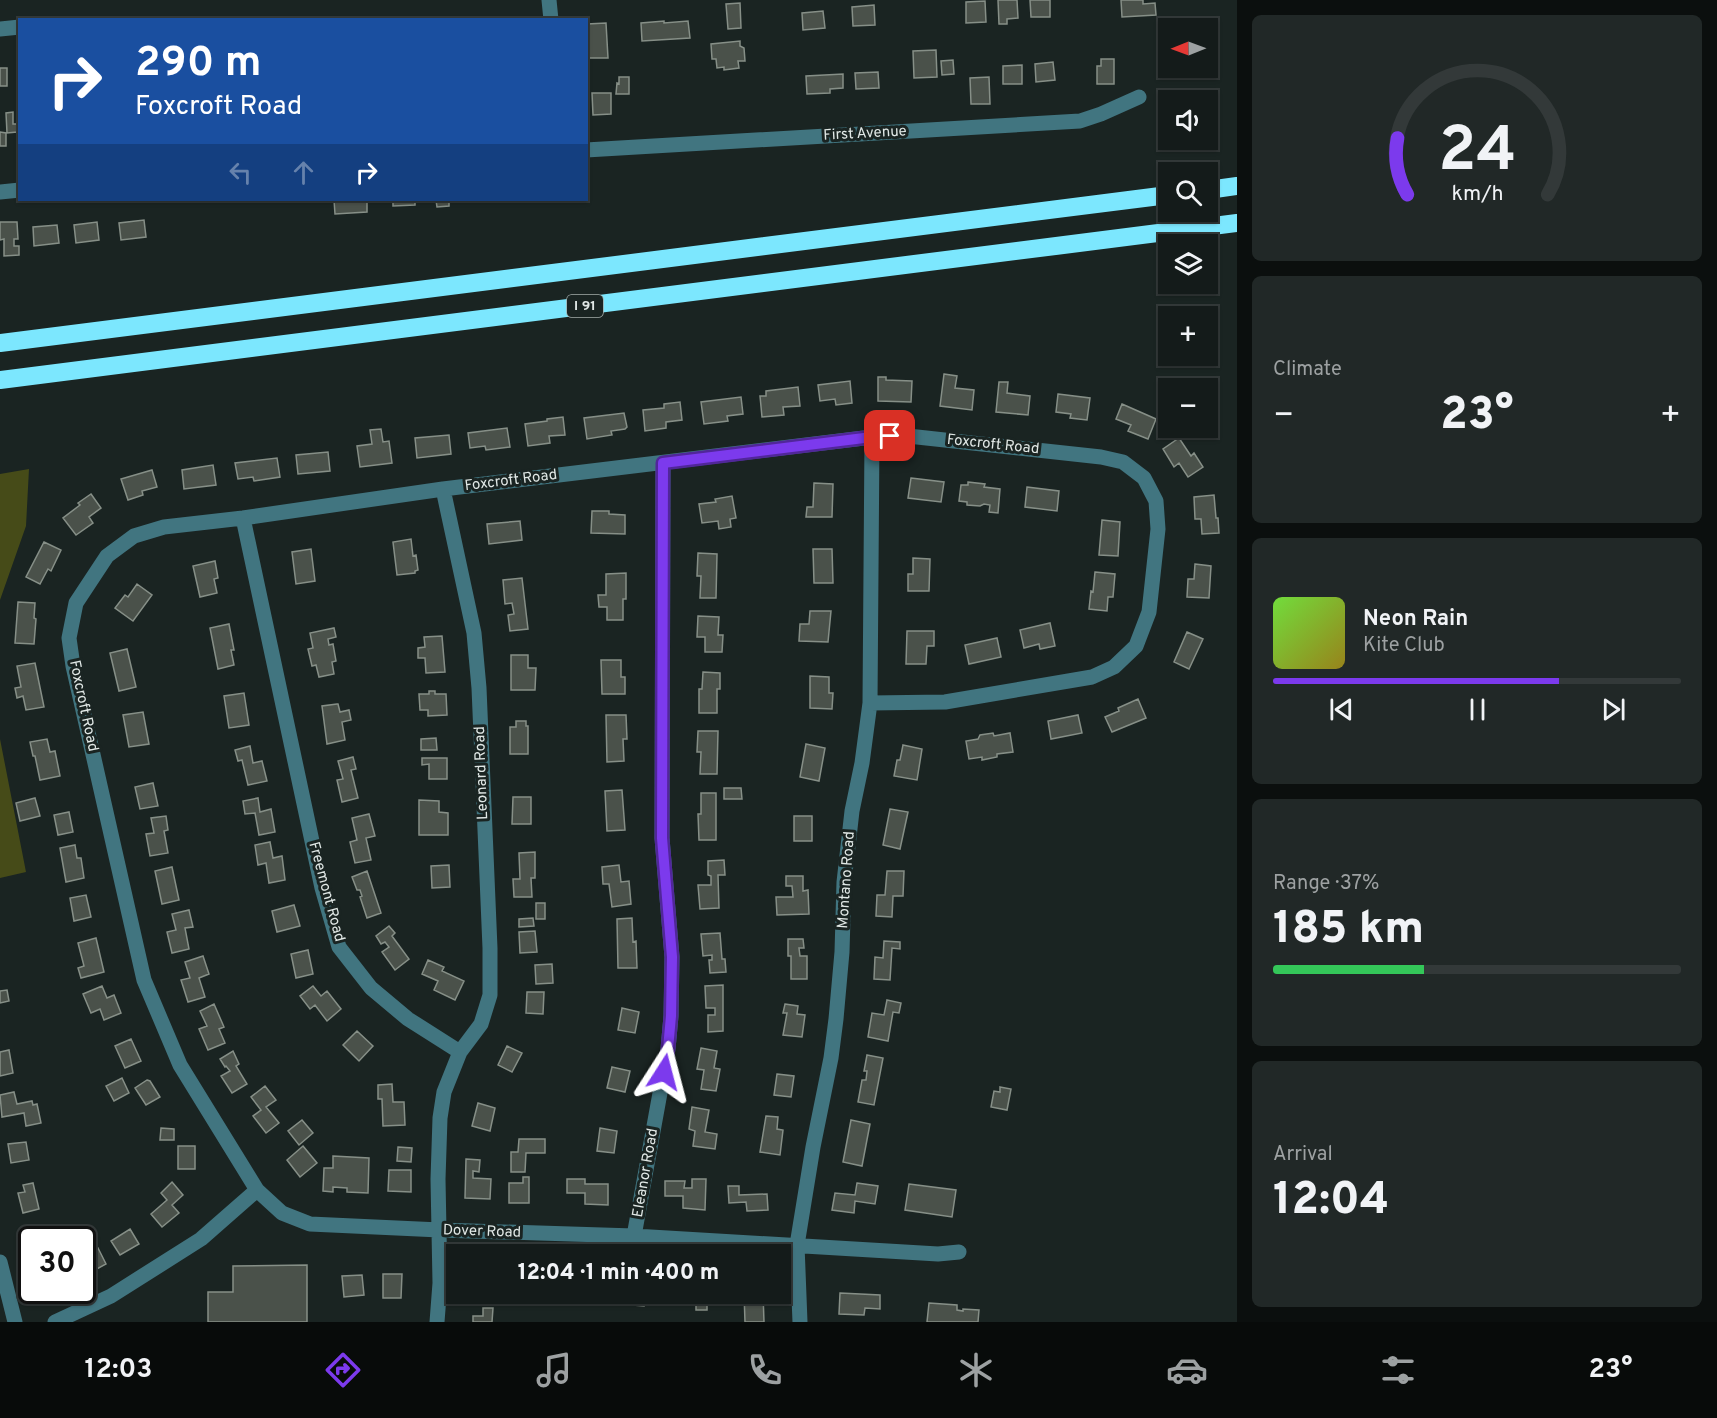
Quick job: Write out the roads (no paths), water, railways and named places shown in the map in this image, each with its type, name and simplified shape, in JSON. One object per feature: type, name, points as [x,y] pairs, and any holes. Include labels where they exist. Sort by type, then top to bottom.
[{"type":"highway","points":[[1218,189],[1237,186]]},
{"type":"highway","points":[[0,343],[1158,196]]},
{"type":"highway","name":"I 91","points":[[0,380],[1237,223]]},
{"type":"street","points":[[549,0],[551,18]]},
{"type":"street","points":[[0,29],[18,27]]},
{"type":"street","name":"First Avenue","points":[[588,150],[1080,121],[1138,97]]},
{"type":"street","points":[[0,192],[18,190]]},
{"type":"street","name":"Foxcroft Road","points":[[257,1190],[180,1065],[144,980],[80,699],[69,638],[76,603],[107,556],[134,536],[164,527],[443,489],[872,437],[908,436],[1101,457],[1123,462],[1143,478],[1156,501],[1158,529],[1149,612],[1136,646],[1114,667],[1092,677],[945,702],[870,703]]},
{"type":"street","name":"Montano Road","points":[[800,1322],[797,1245],[831,1058],[842,952],[844,882],[852,811],[862,763],[870,703],[872,437]]},
{"type":"street","name":"Eleanor Road","points":[[634,1236],[668,1049],[671,1016],[672,957],[662,838],[663,463]]},
{"type":"street","name":"Leonard Road","points":[[443,489],[474,633],[479,688],[490,948],[490,995],[481,1024],[460,1053]]},
{"type":"street","name":"Freemont Road","points":[[243,518],[322,888],[339,946],[371,988],[408,1019],[460,1053]]},
{"type":"street","points":[[437,1322],[440,1282],[438,1179],[440,1118],[444,1092],[460,1053]]},
{"type":"street","points":[[55,1322],[111,1296],[201,1239],[257,1190]]},
{"type":"street","name":"Dover Road","points":[[257,1190],[282,1213],[310,1224],[634,1236],[938,1254],[960,1252]]},
{"type":"street","points":[[0,1262],[15,1322]]}]
